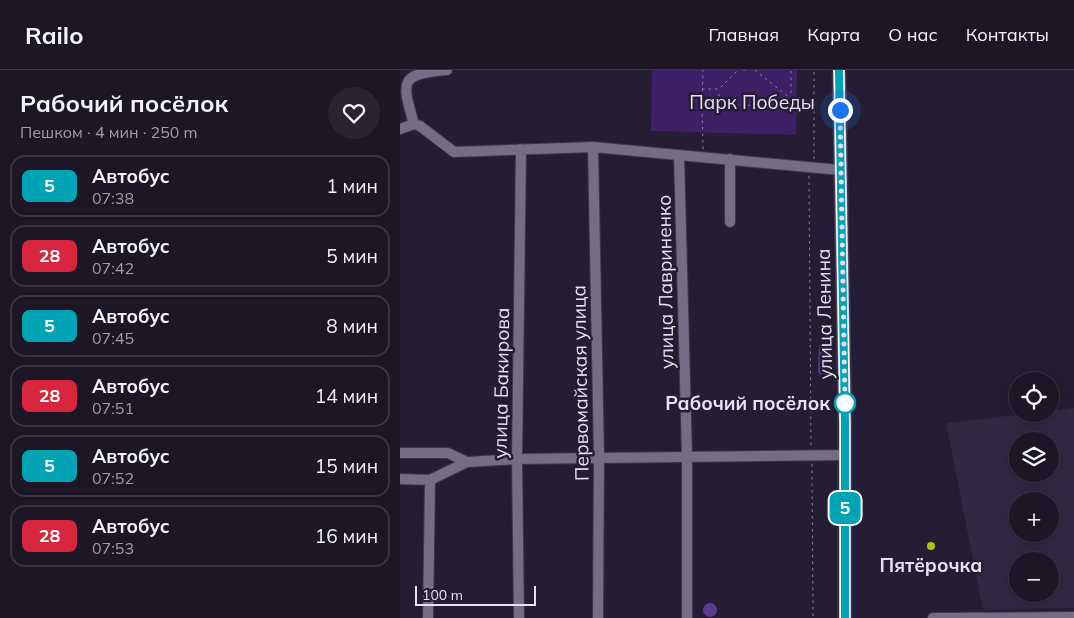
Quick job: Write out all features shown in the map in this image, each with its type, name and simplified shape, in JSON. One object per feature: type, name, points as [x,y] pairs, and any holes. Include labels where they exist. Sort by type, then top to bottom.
[{"type":"main road","name":"улица Ленина","points":[[839,70],[845,455],[845,618]]},
{"type":"street","points":[[448,70],[420,73],[411,76],[405,90],[414,124],[454,152],[594,147],[840,170]]},
{"type":"street","points":[[400,129],[414,124]]},
{"type":"street","name":"Первомайская улица","points":[[594,147],[599,457],[598,618]]},
{"type":"street","name":"улица Бакирова","points":[[519,618],[517,459],[522,149]]},
{"type":"street","name":"улица Лавриненко","points":[[679,155],[686,456],[687,618]]},
{"type":"street","points":[[730,159],[730,222]]},
{"type":"street","points":[[400,453],[448,453],[466,462]]},
{"type":"street","points":[[400,479],[430,480],[466,462],[517,459],[845,455]]},
{"type":"street","points":[[428,618],[430,480]]},
{"type":"street","points":[[933,618],[1074,617]]},
{"type":"path","points":[[703,70],[703,157]]},
{"type":"path","points":[[718,105],[719,89],[738,70]]},
{"type":"path","points":[[743,70],[748,70]]},
{"type":"path","points":[[755,70],[791,99]]},
{"type":"path","points":[[791,70],[791,106]]},
{"type":"path","points":[[813,618],[811,166],[814,70]]},
{"type":"path","points":[[702,89],[719,89]]},
{"type":"path","points":[[702,104],[814,107]]},
{"type":"shaded area","points":[[822,339],[827,340],[829,345],[826,372],[821,375],[818,372],[819,346]]},
{"type":"shaded area","points":[[1074,408],[1074,608],[983,610],[946,423],[1009,416],[1009,422],[1059,422],[1059,410]]},
{"type":"shaded area","points":[[707,603],[713,603],[717,610],[713,617],[707,617],[703,613],[703,607]]},
{"type":"green space","name":"Парк Победы","points":[[652,70],[797,70],[796,135],[651,131]]},
{"type":"bus line","name":"5","points":[[839,70],[845,424],[845,618]]},
{"type":"place","name":"Рабочий посёлок","points":[[845,403]]},
{"type":"place","name":"Пятёрочка","points":[[931,546]]},
{"type":"route","points":[[840,110],[845,405],[845,403]]}]
